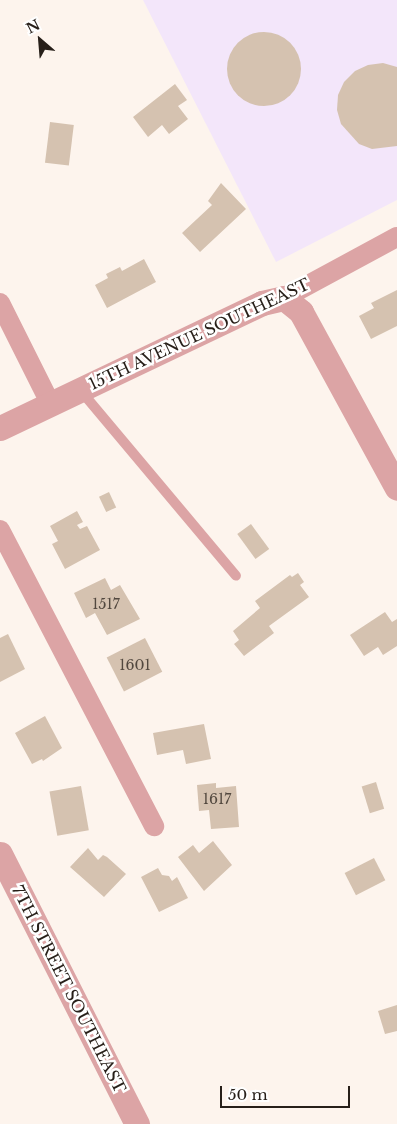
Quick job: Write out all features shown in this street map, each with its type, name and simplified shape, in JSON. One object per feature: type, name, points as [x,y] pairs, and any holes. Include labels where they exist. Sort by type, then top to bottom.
[{"type":"street","name":"15TH AVENUE SOUTHEAST","points":[[0,428],[262,303],[284,298],[397,236]]},
{"type":"street","points":[[284,298],[302,312],[397,488]]},
{"type":"street","points":[[0,303],[50,404]]},
{"type":"street","points":[[0,530],[154,826]]},
{"type":"street","name":"7TH STREET SOUTHEAST","points":[[0,854],[137,1124]]},
{"type":"lane","points":[[80,389],[236,576]]},
{"type":"shaded area","points":[[143,0],[397,0],[397,200],[276,262]]},
{"type":"building","points":[[264,32],[285,38],[295,48],[301,69],[295,90],[285,100],[264,106],[243,100],[233,90],[227,69],[233,48],[243,38]]},
{"type":"building","points":[[383,63],[397,67],[397,146],[372,149],[359,144],[341,124],[337,110],[338,95],[344,82],[355,71],[368,65]]},
{"type":"building","points":[[175,84],[187,100],[178,106],[188,119],[169,134],[162,125],[148,137],[133,117]]},
{"type":"building","points":[[50,122],[74,125],[69,166],[45,163]]},
{"type":"building","points":[[221,183],[246,209],[200,252],[182,233],[212,205],[208,201]]},
{"type":"building","points":[[144,259],[156,282],[107,308],[95,285],[108,278],[106,274],[120,267],[122,271]]},
{"type":"building","points":[[397,290],[397,326],[371,339],[359,316],[374,308],[371,303]]},
{"type":"building","points":[[109,492],[116,507],[106,512],[99,497]]},
{"type":"building","points":[[77,511],[83,522],[77,525],[80,529],[87,526],[100,550],[65,569],[52,544],[58,541],[50,526]]},
{"type":"building","points":[[251,524],[269,549],[255,559],[237,534]]},
{"type":"building","points":[[298,573],[304,582],[300,585],[309,597],[269,626],[274,633],[244,656],[234,644],[239,640],[233,631],[260,608],[255,601],[290,575],[292,577]]},
{"type":"building","points":[[105,578],[111,590],[120,585],[140,619],[107,635],[95,613],[86,618],[74,593]]},
{"type":"building","points":[[385,612],[392,622],[397,619],[397,646],[383,655],[378,647],[364,656],[350,635]]},
{"type":"building","points":[[8,634],[25,669],[0,682],[0,638]]},
{"type":"building","points":[[145,638],[162,672],[124,691],[107,658]]},
{"type":"building","points":[[45,716],[62,748],[43,761],[42,759],[32,764],[15,733]]},
{"type":"building","points":[[204,724],[211,759],[186,764],[183,750],[157,755],[153,733]]},
{"type":"building","points":[[376,782],[384,809],[370,813],[362,786]]},
{"type":"building","points":[[216,783],[216,788],[236,786],[239,827],[211,829],[209,810],[199,811],[197,785]]},
{"type":"building","points":[[81,786],[89,830],[57,836],[49,792]]},
{"type":"building","points":[[213,841],[232,865],[204,891],[178,857],[193,845],[199,853]]},
{"type":"building","points":[[88,848],[98,860],[103,855],[107,857],[126,874],[104,897],[70,867]]},
{"type":"building","points":[[374,858],[385,880],[356,895],[345,873]]},
{"type":"building","points":[[158,868],[162,875],[169,876],[172,881],[177,877],[188,898],[159,912],[141,877]]},
{"type":"building","points":[[397,1005],[397,1031],[385,1034],[378,1011]]}]
